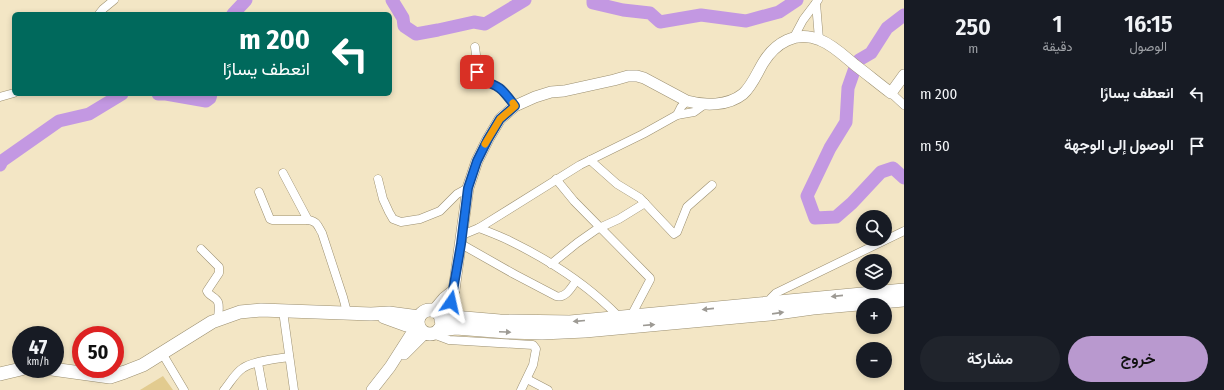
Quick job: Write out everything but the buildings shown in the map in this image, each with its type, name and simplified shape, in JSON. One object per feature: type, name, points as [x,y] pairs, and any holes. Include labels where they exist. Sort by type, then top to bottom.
[{"type":"main road","points":[[372,390],[390,367],[413,331],[430,324],[451,302],[468,188],[477,161],[488,139],[500,119],[515,106],[534,96],[564,91],[628,76],[644,78],[687,101],[705,104],[729,101],[742,95],[771,53],[781,44],[794,37],[819,39],[830,45],[891,93],[904,76]]},
{"type":"main road","points":[[726,312],[770,302],[903,297]]},
{"type":"main road","points":[[64,371],[110,377],[142,365],[193,332],[218,319],[240,312],[261,310],[371,314],[402,324],[430,324],[456,328],[480,325],[627,320],[726,312],[770,314],[903,297]]},
{"type":"main road","points":[[0,374],[12,371]]},
{"type":"street","points":[[101,12],[114,0]]},
{"type":"street","points":[[794,37],[803,20],[817,2]]},
{"type":"street","points":[[817,2],[819,39]]},
{"type":"street","points":[[475,47],[480,80],[498,86],[515,106]]},
{"type":"street","points":[[0,96],[12,93]]},
{"type":"street","points":[[891,93],[904,105]]},
{"type":"street","points":[[677,116],[681,107],[687,101]]},
{"type":"street","points":[[576,281],[563,296],[556,296],[514,274],[461,239],[580,165],[677,116],[694,112],[705,104]]},
{"type":"street","points":[[590,160],[617,184],[640,198],[672,232],[676,233],[679,229],[687,207],[712,185]]},
{"type":"street","points":[[283,173],[308,220]]},
{"type":"street","points":[[378,179],[383,199],[389,212],[394,219],[401,222],[420,219],[440,211],[457,194],[468,188]]},
{"type":"street","points":[[479,228],[510,241],[551,264],[627,320],[650,278],[574,200],[556,179]]},
{"type":"street","points":[[259,192],[270,219],[274,221],[308,220],[315,222],[322,233],[347,312]]},
{"type":"street","points":[[551,264],[577,243],[601,227],[619,219],[645,203]]},
{"type":"street","points":[[770,302],[771,298],[776,292],[904,231]]},
{"type":"street","points":[[201,249],[219,267],[219,273],[207,291],[207,294],[219,304],[218,319]]},
{"type":"street","points":[[283,311],[294,390]]},
{"type":"street","points":[[430,324],[449,340],[533,345],[536,349],[533,366],[521,390]]},
{"type":"street","points":[[162,353],[184,390]]},
{"type":"street","points":[[224,390],[239,371],[247,366],[289,357]]},
{"type":"street","points":[[258,363],[263,390]]},
{"type":"street","points":[[527,379],[548,390]]},
{"type":"shaded area","points":[[163,376],[173,390],[140,390]]},
{"type":"waterway","points":[[235,12],[246,0]]},
{"type":"waterway","points":[[392,0],[403,18],[404,26],[416,34],[474,22],[485,24],[525,0]]},
{"type":"waterway","points":[[593,0],[593,3],[623,10],[650,13],[660,22],[701,15],[746,21],[779,12],[797,0]]},
{"type":"waterway","points":[[904,15],[887,28],[871,53],[859,60],[848,88],[846,122],[830,148],[807,196],[815,218],[836,217],[852,203],[881,172],[893,168],[904,178]]},
{"type":"waterway","points":[[0,165],[2,161],[59,121],[89,114],[119,96]]},
{"type":"waterway","points":[[177,96],[206,101],[210,96]]},
{"type":"slow traffic","points":[[485,144],[500,119],[515,106],[513,103]]},
{"type":"route","points":[[451,302],[461,244],[468,188],[477,161],[488,139],[500,119],[515,106],[502,89],[491,83],[480,80],[477,72]]}]
